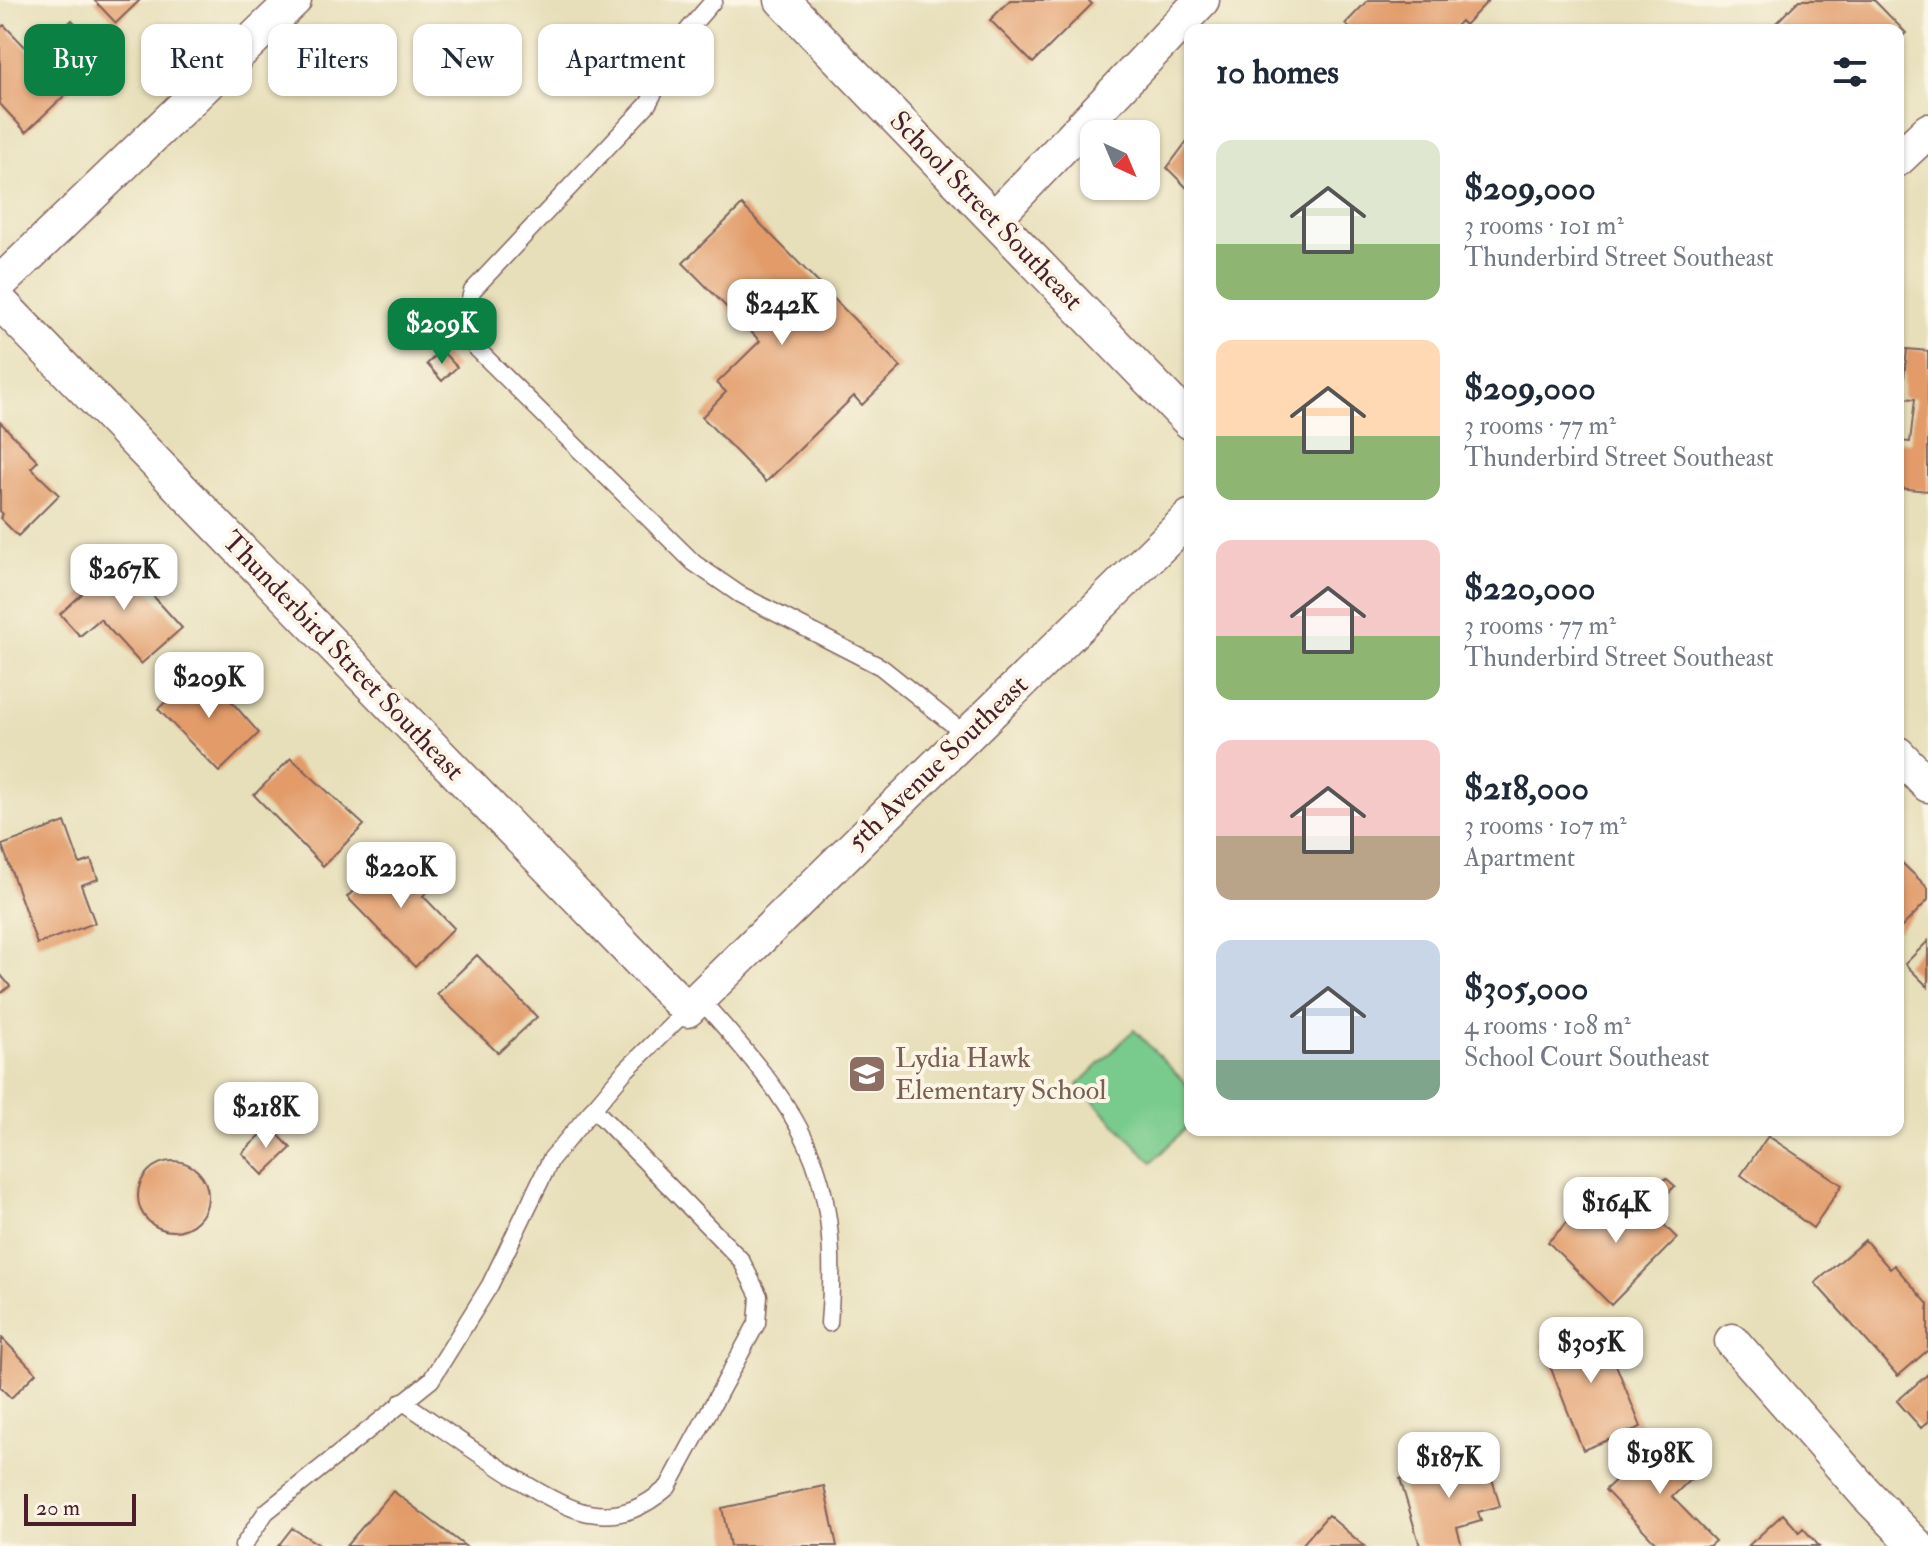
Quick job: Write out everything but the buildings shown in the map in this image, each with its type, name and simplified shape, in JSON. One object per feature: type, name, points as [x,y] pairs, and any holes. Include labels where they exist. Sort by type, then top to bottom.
[{"type":"street","points":[[0,283],[294,0]]},
{"type":"street","name":"School Street Southeast","points":[[782,0],[1184,416]]},
{"type":"street","points":[[994,219],[1202,0]]},
{"type":"street","points":[[1904,153],[1928,131]]},
{"type":"street","name":"Thunderbird Street Southeast","points":[[0,302],[693,1004]]},
{"type":"street","name":"5th Avenue Southeast","points":[[693,1004],[1184,523]]},
{"type":"street","points":[[1904,760],[1928,785]]},
{"type":"street","points":[[1732,1341],[1867,1495],[1917,1546]]},
{"type":"lane","points":[[714,0],[688,30],[648,104],[472,291],[467,311],[475,347],[694,563],[739,594],[881,667],[966,735]]},
{"type":"lane","points":[[243,1546],[266,1512],[431,1380],[490,1285],[551,1159],[624,1072],[693,1004],[761,1066],[793,1112],[818,1167],[829,1220],[832,1281],[829,1323]]},
{"type":"lane","points":[[402,1401],[555,1501],[588,1513],[619,1514],[647,1505],[668,1487],[757,1323],[759,1296],[741,1260],[593,1108]]},
{"type":"green space","points":[[1134,1030],[1184,1082],[1184,1130],[1152,1162],[1078,1085]]},
{"type":"place","name":"Lydia Hawk Elementary School","points":[[867,1074]]}]
